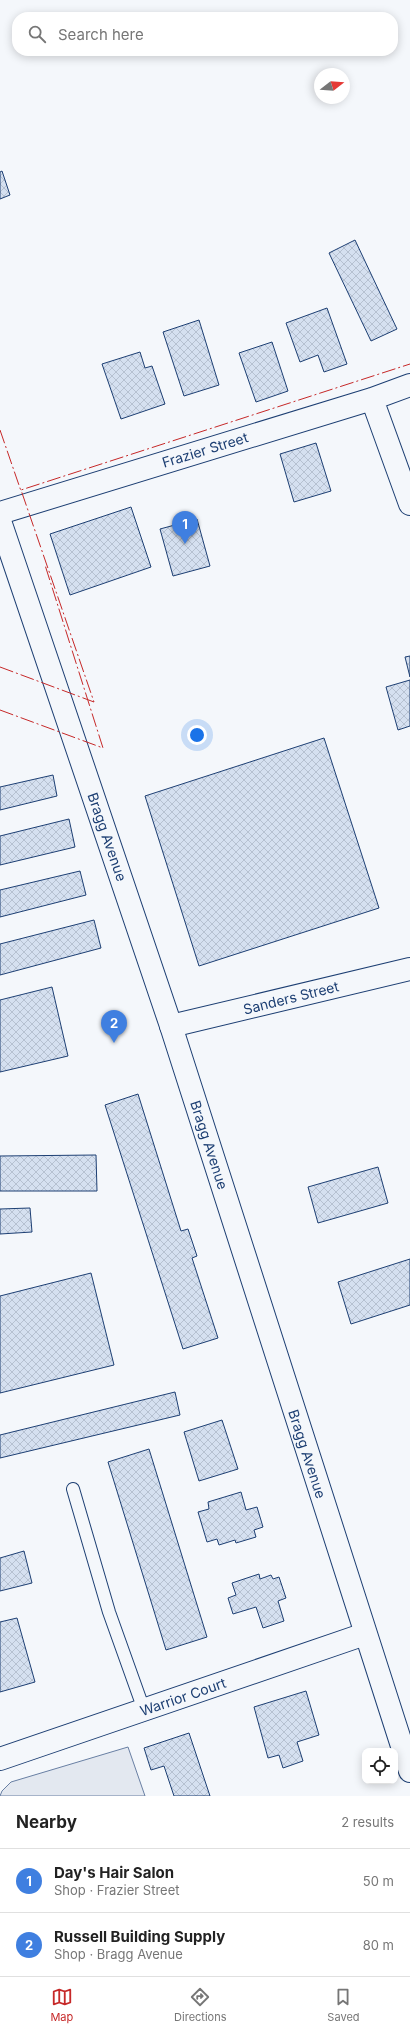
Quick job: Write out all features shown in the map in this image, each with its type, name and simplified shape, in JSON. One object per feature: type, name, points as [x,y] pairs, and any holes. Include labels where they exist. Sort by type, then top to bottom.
[{"type":"main road","name":"Frazier Street","points":[[0,513],[372,399],[410,385]]},
{"type":"main road","points":[[372,399],[410,504]]},
{"type":"main road","name":"Bragg Avenue","points":[[0,521],[171,1026],[410,1771]]},
{"type":"main road","name":"Sanders Street","points":[[171,1026],[410,969]]},
{"type":"main road","name":"Warrior Court","points":[[0,1759],[365,1634]]},
{"type":"lane","points":[[73,1489],[109,1612],[144,1710]]},
{"type":"shaded area","points":[[128,1747],[145,1796],[0,1796],[2,1791],[11,1782]]},
{"type":"building","points":[[2,171],[10,195],[0,199],[0,172]]},
{"type":"building","points":[[355,240],[397,329],[371,341],[329,253]]},
{"type":"building","points":[[327,308],[347,364],[324,372],[318,355],[300,362],[286,323]]},
{"type":"building","points":[[199,320],[219,385],[184,396],[163,332]]},
{"type":"building","points":[[272,342],[288,391],[256,402],[239,353]]},
{"type":"building","points":[[140,352],[145,368],[152,366],[165,404],[121,419],[102,364]]},
{"type":"building","points":[[316,443],[331,491],[294,502],[280,454]]},
{"type":"building","points":[[131,507],[151,567],[70,595],[50,534]]},
{"type":"building","points":[[197,519],[210,566],[173,576],[160,529]]},
{"type":"building","points":[[410,656],[410,677],[405,657]]},
{"type":"building","points":[[410,680],[410,726],[398,730],[386,687]]},
{"type":"building","points":[[324,738],[379,908],[199,966],[145,796]]},
{"type":"building","points":[[53,775],[57,796],[0,810],[0,787]]},
{"type":"building","points":[[69,819],[75,847],[0,865],[0,836]]},
{"type":"building","points":[[80,871],[86,895],[0,917],[0,890]]},
{"type":"building","points":[[94,920],[101,948],[0,975],[0,944]]},
{"type":"building","points":[[52,987],[68,1056],[0,1072],[0,1000]]},
{"type":"building","points":[[138,1094],[181,1231],[188,1229],[197,1256],[192,1258],[218,1338],[183,1349],[105,1105]]},
{"type":"building","points":[[96,1155],[97,1191],[0,1191],[0,1156]]},
{"type":"building","points":[[378,1167],[388,1203],[318,1223],[308,1187]]},
{"type":"building","points":[[30,1208],[32,1232],[0,1234],[0,1209]]},
{"type":"building","points":[[410,1259],[410,1305],[351,1324],[338,1282]]},
{"type":"building","points":[[91,1273],[114,1365],[0,1393],[0,1296]]},
{"type":"building","points":[[175,1392],[180,1415],[0,1458],[0,1435]]},
{"type":"building","points":[[222,1420],[238,1469],[199,1481],[184,1432]]},
{"type":"building","points":[[149,1449],[207,1637],[166,1650],[108,1462]]},
{"type":"building","points":[[241,1492],[246,1510],[257,1507],[263,1527],[254,1530],[256,1537],[236,1543],[235,1540],[219,1545],[217,1539],[207,1542],[198,1512],[209,1509],[208,1502]]},
{"type":"building","points":[[24,1551],[32,1583],[0,1591],[0,1558]]},
{"type":"building","points":[[259,1574],[260,1579],[271,1575],[273,1579],[279,1577],[286,1598],[278,1601],[284,1621],[263,1628],[256,1607],[233,1614],[228,1598],[236,1595],[232,1583]]},
{"type":"building","points":[[17,1618],[35,1682],[0,1692],[0,1622]]},
{"type":"building","points":[[306,1691],[319,1735],[297,1742],[303,1761],[283,1768],[279,1755],[268,1758],[254,1707]]},
{"type":"building","points":[[189,1733],[210,1796],[174,1796],[164,1766],[151,1770],[144,1748]]},
{"type":"power","points":[[0,667],[94,702],[21,490],[410,364]]},
{"type":"power","points":[[0,430],[21,491]]},
{"type":"power","points":[[0,710],[103,748],[45,565]]},
{"type":"place","name":"Day's Hair Salon","points":[[185,544]]},
{"type":"place","name":"Russell Building Supply","points":[[114,1043]]}]
